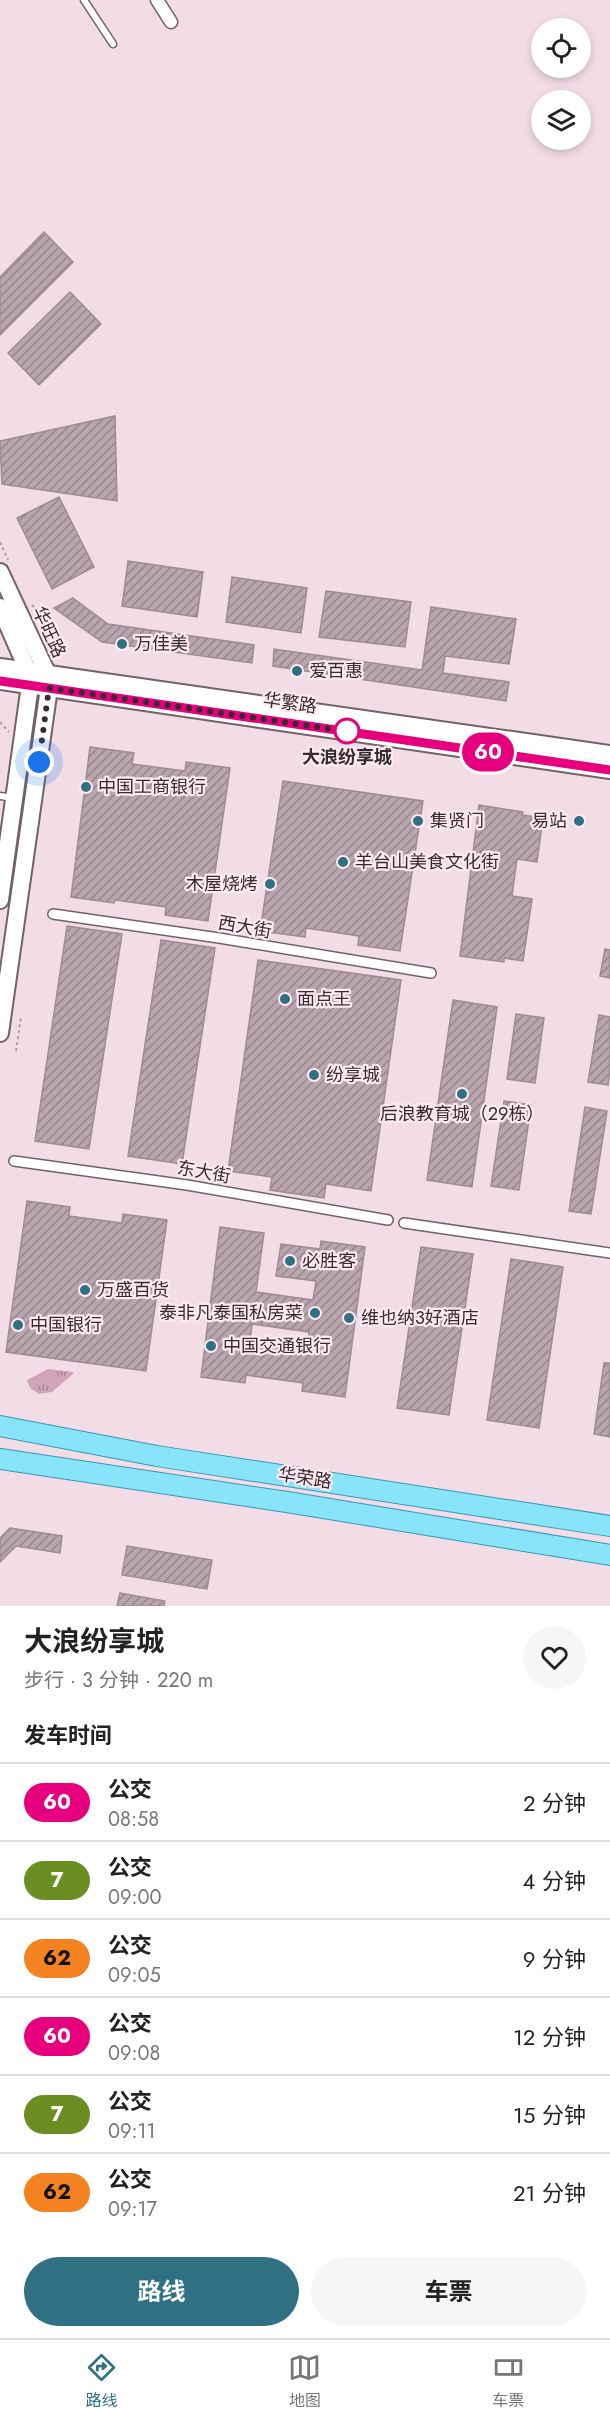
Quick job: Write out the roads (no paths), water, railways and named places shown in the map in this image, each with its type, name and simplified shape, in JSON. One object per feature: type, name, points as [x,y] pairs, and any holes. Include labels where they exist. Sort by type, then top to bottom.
[{"type":"main road","name":"华旺路","points":[[0,572],[48,680],[0,1033]]},
{"type":"main road","name":"华旺路","points":[[1,614],[29,678]]},
{"type":"main road","name":"华繁路","points":[[0,667],[29,678]]},
{"type":"main road","name":"华繁路","points":[[0,681],[29,678],[48,680],[610,754]]},
{"type":"main road","points":[[1,890],[7,797],[29,678]]},
{"type":"main road","name":"华繁路","points":[[48,680],[610,770]]},
{"type":"main road","points":[[0,1416],[29,1431]]},
{"type":"main road","name":"华荣路","points":[[0,1426],[156,1456],[610,1526]]},
{"type":"main road","name":"华荣路","points":[[0,1459],[287,1502],[610,1555]]},
{"type":"main road","points":[[0,1469],[27,1464]]},
{"type":"street","points":[[157,0],[171,22]]},
{"type":"street","name":"西大街","points":[[53,914],[219,938],[431,974]]},
{"type":"street","name":"东大街","points":[[14,1161],[187,1185],[388,1220]]},
{"type":"street","points":[[404,1223],[610,1253]]},
{"type":"lane","points":[[84,0],[113,44]]},
{"type":"place","name":"万佳美","points":[[122,644]]},
{"type":"place","name":"爱百惠","points":[[297,671]]},
{"type":"place","name":"大浪纷享城","points":[[347,731]]},
{"type":"place","name":"中国工商银行","points":[[86,787]]},
{"type":"place","name":"集贤门","points":[[418,821]]},
{"type":"place","name":"易站","points":[[579,821]]},
{"type":"place","name":"羊台山美食文化街","points":[[343,862]]},
{"type":"place","name":"木屋烧烤","points":[[270,884]]},
{"type":"place","name":"面点王","points":[[285,999]]},
{"type":"place","name":"纷享城","points":[[314,1075]]},
{"type":"place","name":"后浪教育城（29栋）","points":[[462,1094]]},
{"type":"place","name":"必胜客","points":[[290,1261]]},
{"type":"place","name":"万盛百货","points":[[85,1290]]},
{"type":"place","name":"泰非凡泰国私房菜","points":[[315,1313]]},
{"type":"place","name":"维也纳3好酒店","points":[[349,1318]]},
{"type":"place","name":"中国银行","points":[[18,1325]]},
{"type":"place","name":"中国交通银行","points":[[211,1346]]}]
